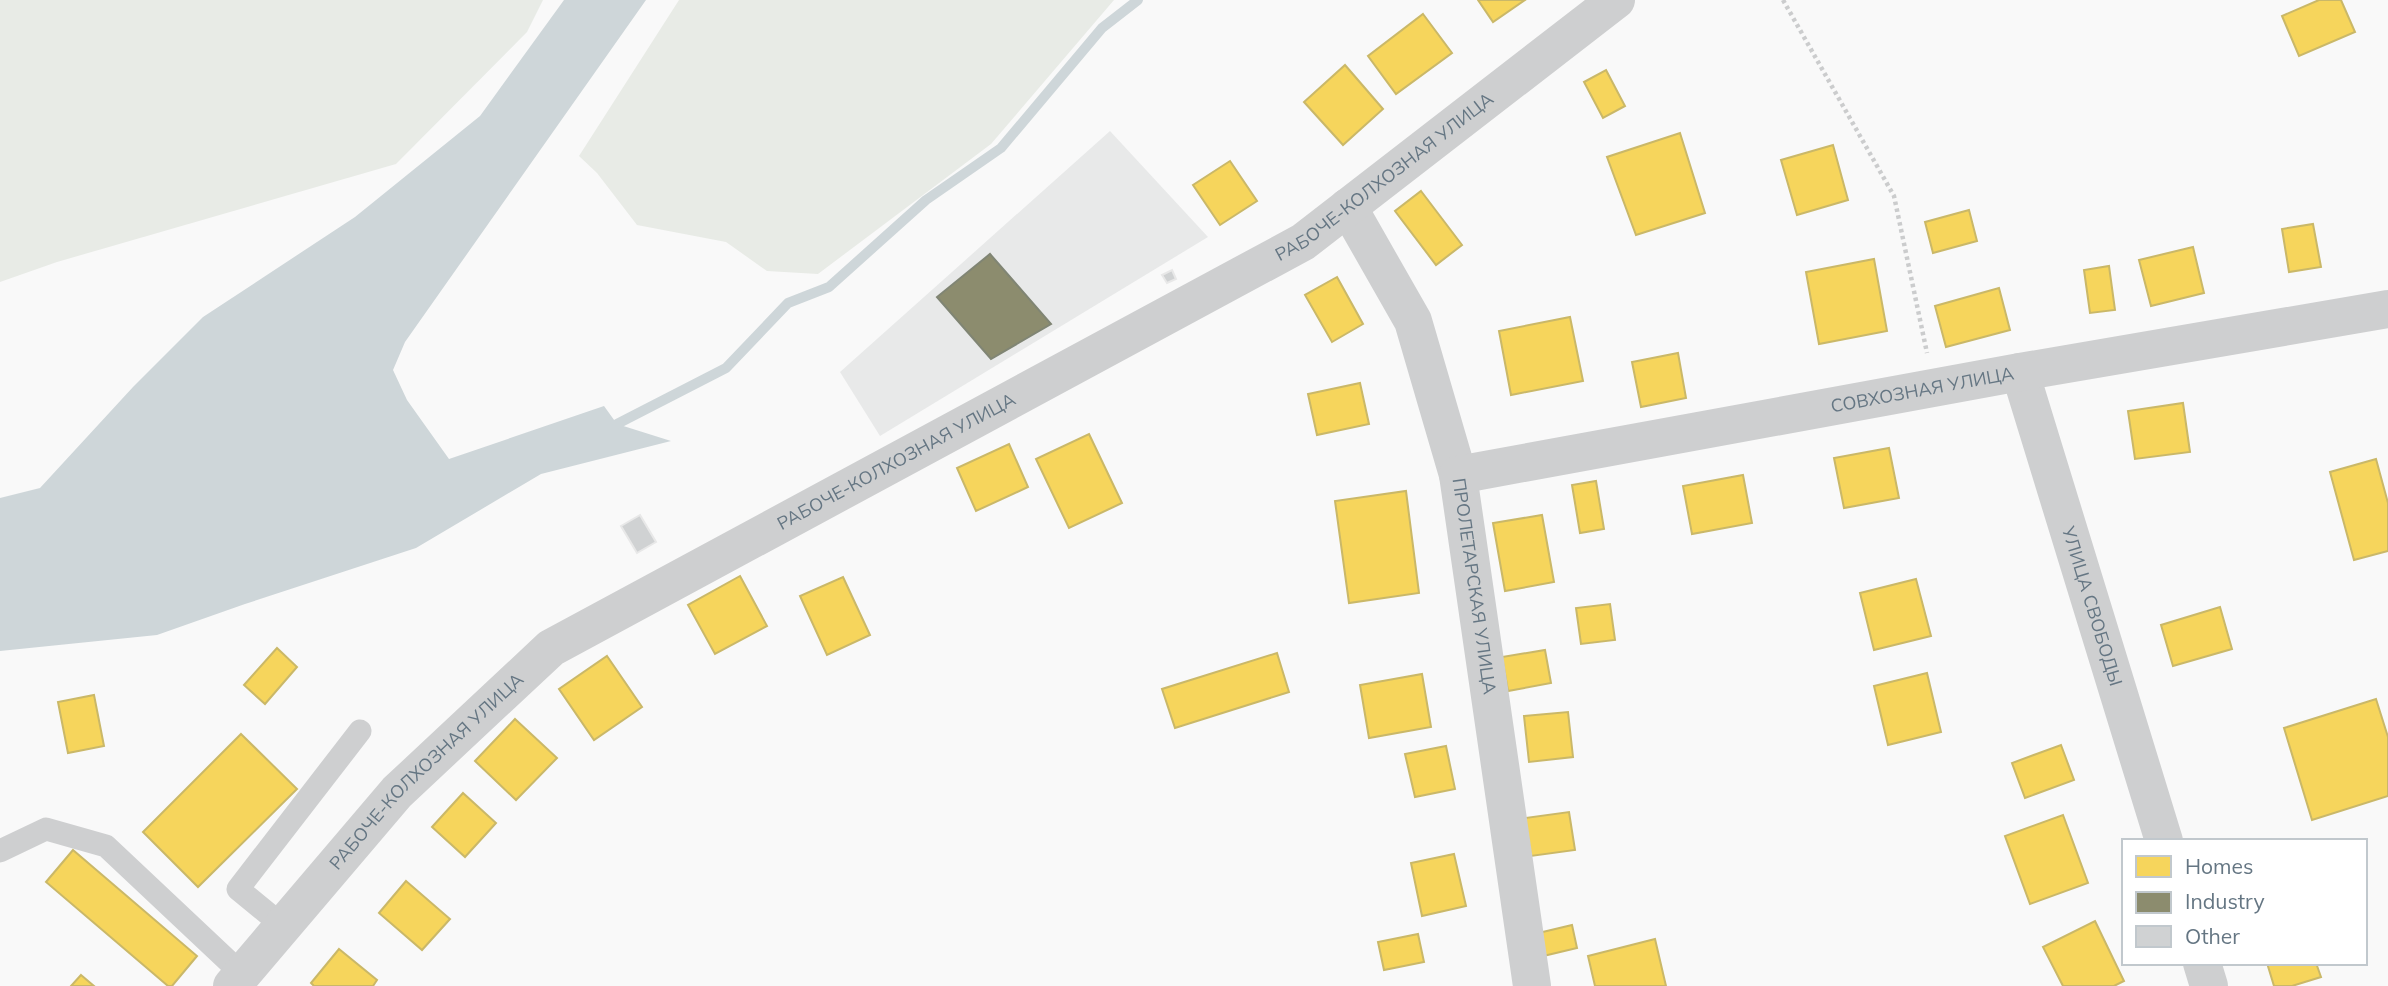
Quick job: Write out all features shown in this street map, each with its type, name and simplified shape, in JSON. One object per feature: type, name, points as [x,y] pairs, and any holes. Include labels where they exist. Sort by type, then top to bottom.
[{"type":"street","name":"РАБОЧЕ-КОЛХОЗНАЯ УЛИЦА","points":[[237,980],[397,792],[551,648],[1303,242],[1616,0]]},
{"type":"street","name":"ПРОЛЕТАРСКАЯ УЛИЦА","points":[[1348,207],[1413,321],[1458,475],[1532,986]]},
{"type":"street","name":"СОВХОЗНАЯ УЛИЦА","points":[[1458,475],[2020,372],[2388,309]]},
{"type":"street","name":"УЛИЦА СВОБОДЫ","points":[[2020,372],[2163,839]]},
{"type":"street","points":[[2203,965],[2209,986]]},
{"type":"lane","points":[[283,926],[237,889],[360,731]]},
{"type":"lane","points":[[0,851],[46,829],[106,846],[237,980]]},
{"type":"path","points":[[1783,0],[1894,196],[1934,388]]},
{"type":"shaded area","points":[[0,0],[543,0],[527,32],[396,164],[57,262],[0,282]]},
{"type":"shaded area","points":[[564,0],[646,0],[405,342],[393,370],[407,400],[449,459],[604,406],[617,424],[671,441],[541,474],[416,548],[157,635],[0,651],[0,498],[40,488],[133,387],[203,317],[355,217],[480,116]]},
{"type":"shaded area","points":[[679,0],[1114,0],[991,144],[818,274],[767,271],[726,242],[637,225],[597,173],[579,156]]},
{"type":"shaded area","points":[[1110,131],[1208,237],[880,436],[840,372]]},
{"type":"building: Homes","points":[[1478,0],[1525,0],[1493,22]]},
{"type":"building: Homes","points":[[2319,0],[2341,0],[2355,32],[2299,56],[2282,16]]},
{"type":"building: Homes","points":[[1423,14],[1452,53],[1396,94],[1368,56]]},
{"type":"building: Homes","points":[[1345,65],[1383,109],[1343,145],[1304,102]]},
{"type":"building: Homes","points":[[1606,70],[1625,106],[1603,118],[1584,82]]},
{"type":"building: Homes","points":[[1680,133],[1705,213],[1636,235],[1607,157]]},
{"type":"building: Homes","points":[[1833,145],[1848,200],[1797,215],[1781,160]]},
{"type":"building: Homes","points":[[1230,161],[1257,201],[1220,225],[1193,185]]},
{"type":"building: Homes","points":[[1421,191],[1462,245],[1436,265],[1395,211]]},
{"type":"building: Homes","points":[[1969,210],[1977,241],[1933,253],[1925,222]]},
{"type":"building: Homes","points":[[2313,224],[2321,267],[2289,272],[2282,229]]},
{"type":"building: Homes","points":[[2193,247],[2204,293],[2151,306],[2139,260]]},
{"type":"building: Homes","points":[[1874,259],[1887,331],[1819,344],[1806,272]]},
{"type":"building: Homes","points":[[2109,266],[2115,310],[2090,313],[2084,270]]},
{"type":"building: Homes","points":[[1337,277],[1363,324],[1332,342],[1305,295]]},
{"type":"building: Homes","points":[[1999,288],[2010,330],[1946,347],[1935,306]]},
{"type":"building: Homes","points":[[1570,317],[1583,381],[1511,395],[1499,331]]},
{"type":"building: Homes","points":[[1678,353],[1686,398],[1641,407],[1632,362]]},
{"type":"building: Homes","points":[[1360,383],[1369,424],[1317,435],[1308,394]]},
{"type":"building: Homes","points":[[2183,403],[2190,452],[2135,459],[2128,411]]},
{"type":"building: Homes","points":[[1089,434],[1122,503],[1069,528],[1036,459]]},
{"type":"building: Homes","points":[[1009,444],[1028,487],[976,511],[957,468]]},
{"type":"building: Homes","points":[[1889,448],[1899,498],[1844,508],[1834,458]]},
{"type":"building: Homes","points":[[2376,459],[2388,503],[2388,551],[2354,560],[2330,472]]},
{"type":"building: Homes","points":[[1743,475],[1752,523],[1692,534],[1683,486]]},
{"type":"building: Homes","points":[[1596,481],[1604,529],[1580,533],[1572,485]]},
{"type":"building: Homes","points":[[1406,491],[1419,593],[1349,603],[1335,501]]},
{"type":"building: Homes","points":[[1542,515],[1554,582],[1505,591],[1493,523]]},
{"type":"building: Homes","points":[[740,576],[767,626],[715,654],[688,605]]},
{"type":"building: Homes","points":[[843,577],[870,635],[827,655],[800,596]]},
{"type":"building: Homes","points":[[1916,579],[1931,636],[1874,650],[1860,593]]},
{"type":"building: Homes","points":[[1610,604],[1615,640],[1581,644],[1576,608]]},
{"type":"building: Homes","points":[[2220,607],[2232,649],[2173,666],[2161,625]]},
{"type":"building: Homes","points":[[277,648],[297,667],[265,704],[244,685]]},
{"type":"building: Homes","points":[[1545,650],[1551,683],[1508,691],[1502,657]]},
{"type":"building: Homes","points":[[1277,653],[1289,692],[1175,728],[1162,689]]},
{"type":"building: Homes","points":[[607,656],[642,707],[594,740],[559,689]]},
{"type":"building: Homes","points":[[1927,673],[1941,732],[1888,745],[1874,686]]},
{"type":"building: Homes","points":[[1422,674],[1431,727],[1369,738],[1360,685]]},
{"type":"building: Homes","points":[[94,695],[104,746],[68,753],[58,702]]},
{"type":"building: Homes","points":[[2376,699],[2388,737],[2388,796],[2312,820],[2284,728]]},
{"type":"building: Homes","points":[[1568,712],[1573,757],[1529,762],[1524,716]]},
{"type":"building: Homes","points":[[515,719],[557,758],[516,800],[475,761]]},
{"type":"building: Homes","points":[[241,734],[297,789],[198,887],[143,832]]},
{"type":"building: Homes","points":[[2061,745],[2074,780],[2025,798],[2012,763]]},
{"type":"building: Homes","points":[[1446,746],[1455,789],[1415,797],[1405,754]]},
{"type":"building: Homes","points":[[463,793],[496,823],[465,857],[432,827]]},
{"type":"building: Homes","points":[[1569,812],[1575,850],[1531,856],[1525,818]]},
{"type":"building: Homes","points":[[2063,815],[2088,883],[2030,904],[2005,836]]},
{"type":"building: Homes","points":[[73,850],[197,956],[172,986],[168,986],[46,882]]},
{"type":"building: Homes","points":[[1454,854],[1466,906],[1422,916],[1411,863]]},
{"type":"building: Homes","points":[[406,881],[450,919],[422,950],[379,913]]},
{"type":"building: Homes","points":[[2095,921],[2124,981],[2114,986],[2063,986],[2043,947]]},
{"type":"building: Homes","points":[[1572,925],[1577,948],[1535,958],[1530,935]]},
{"type":"building: Homes","points":[[1418,934],[1424,962],[1384,970],[1378,942]]},
{"type":"building: Homes","points":[[1655,939],[1666,986],[1595,986],[1588,956]]},
{"type":"building: Homes","points":[[339,949],[377,980],[373,986],[314,986],[311,983]]},
{"type":"building: Homes","points":[[2268,965],[2317,965],[2321,977],[2292,986],[2274,986]]},
{"type":"building: Homes","points":[[81,975],[94,986],[71,986]]},
{"type":"building: Industry","points":[[990,254],[1051,324],[991,359],[937,297]]},
{"type":"building: Other","points":[[1172,270],[1176,279],[1167,283],[1162,275]]},
{"type":"building: Other","points":[[640,515],[656,542],[637,553],[621,526]]},
{"type":"waterway","points":[[617,424],[726,368],[788,303],[829,287],[926,200],[1001,148],[1102,28],[1138,0]]}]
